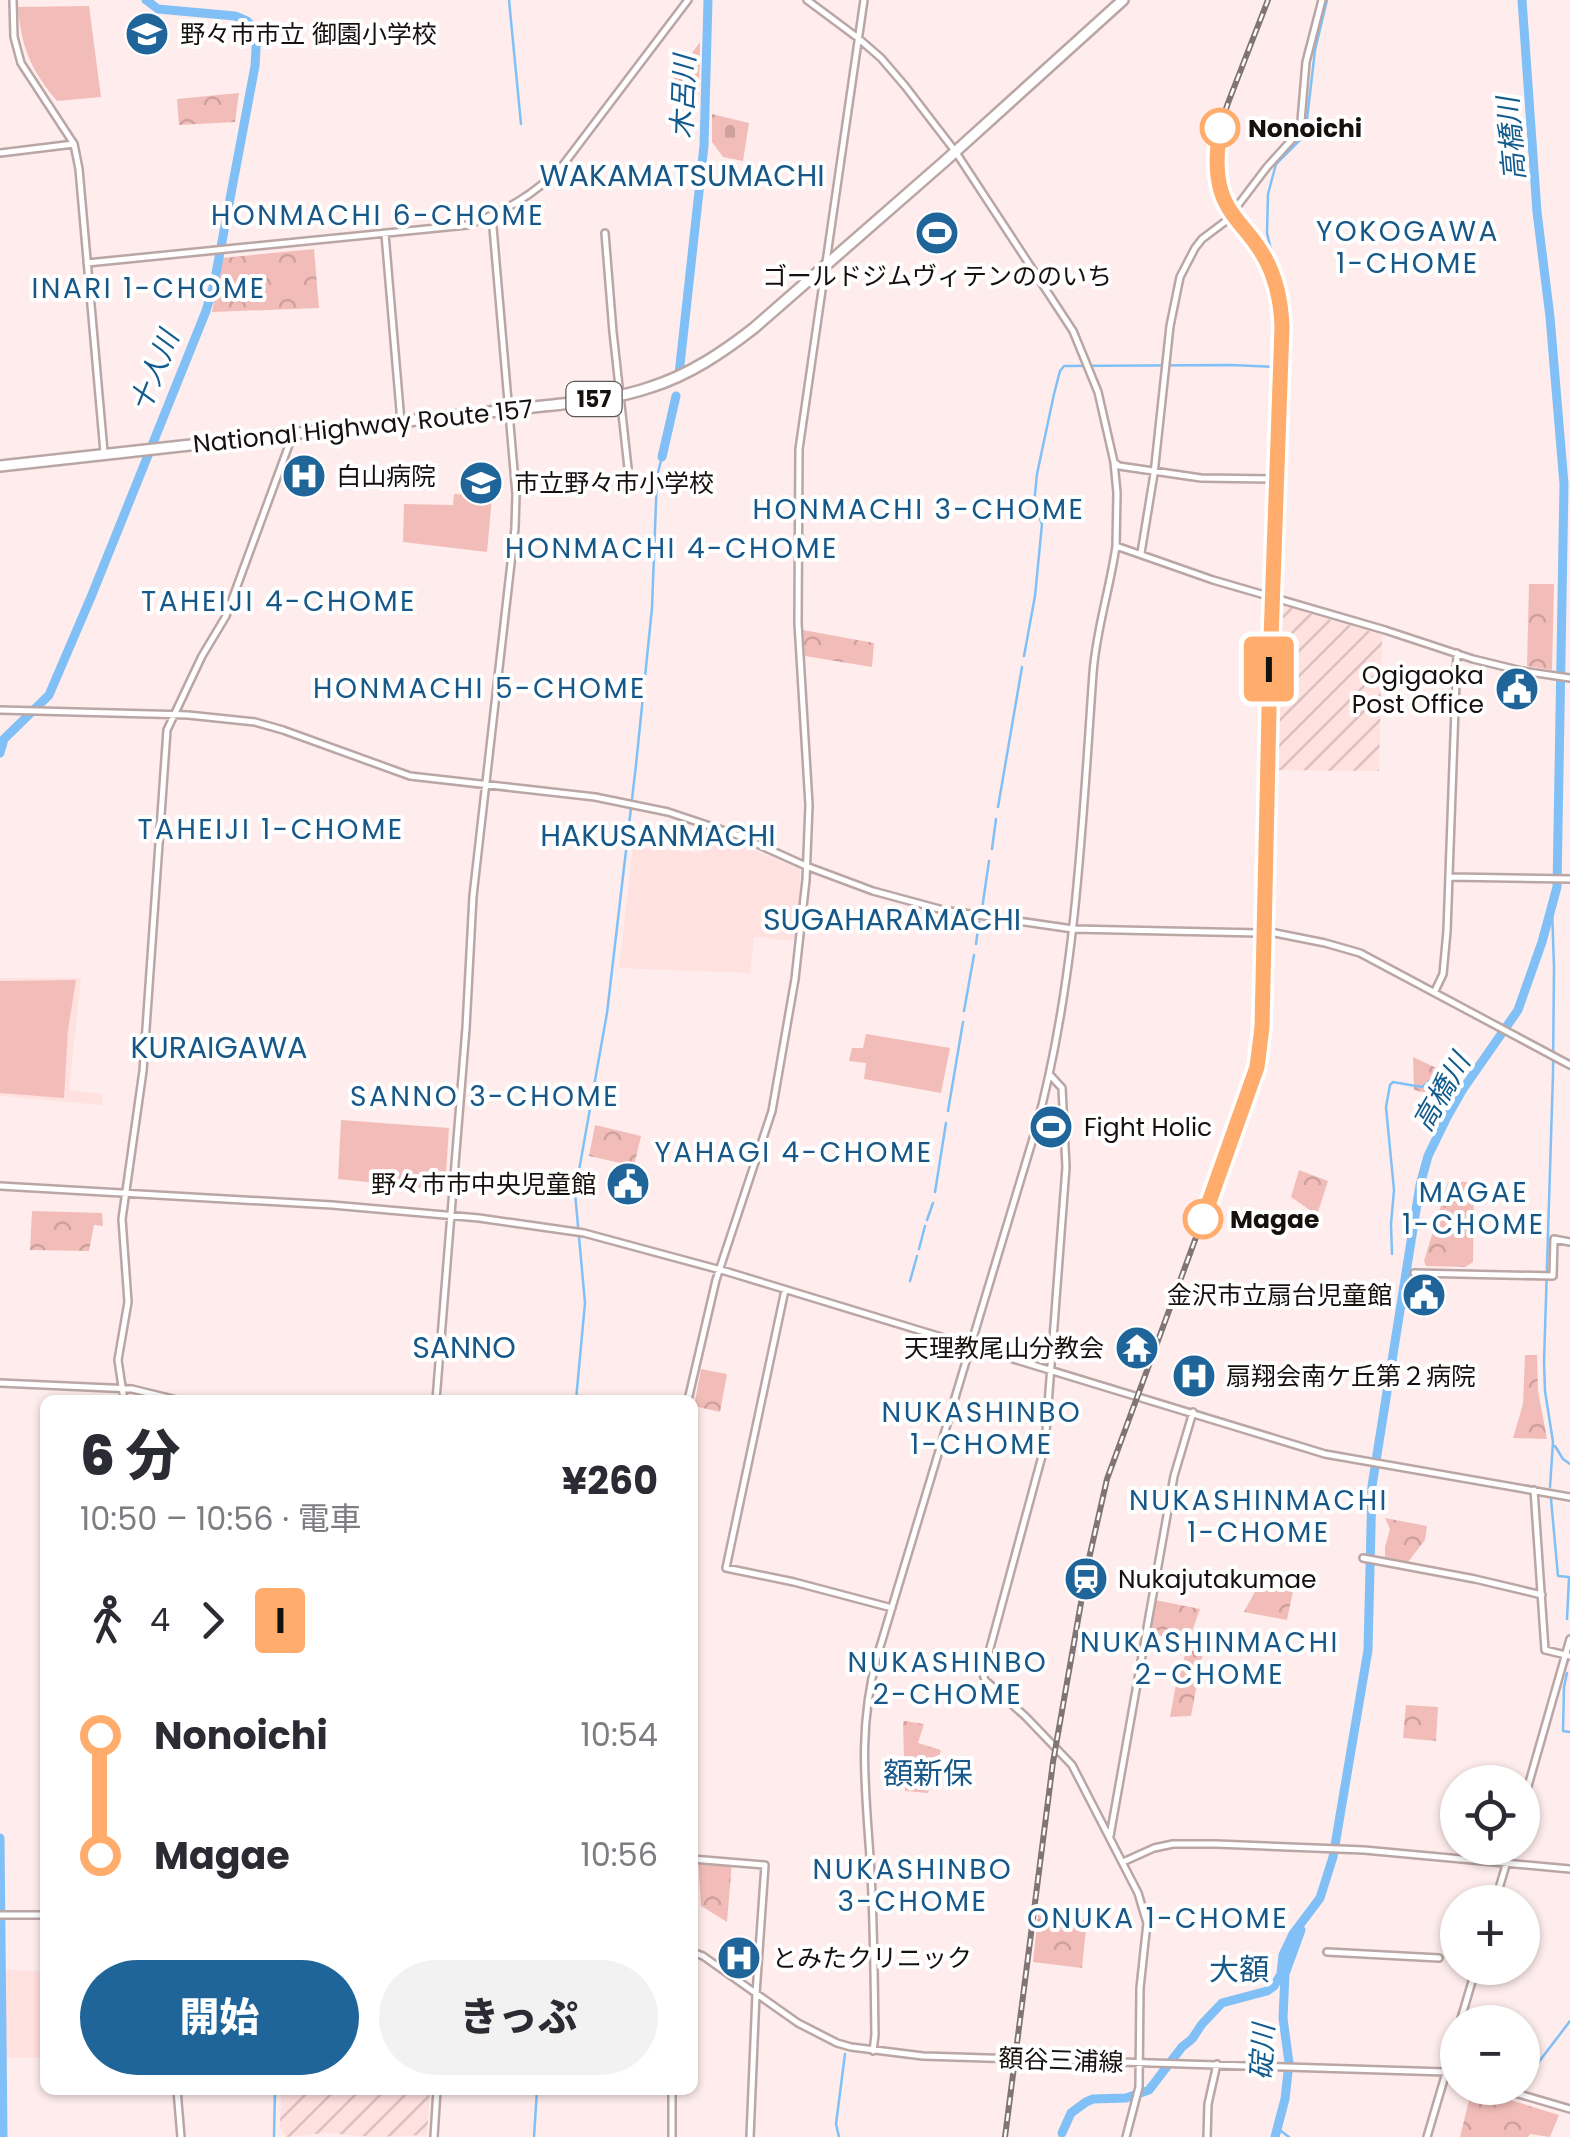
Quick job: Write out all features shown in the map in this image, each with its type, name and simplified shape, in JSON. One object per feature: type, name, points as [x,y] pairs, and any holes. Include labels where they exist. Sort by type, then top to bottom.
[{"type":"highway","name":"National Highway Route 157","points":[[0,466],[508,410],[620,395],[654,386],[720,354],[824,267],[1123,0]]},
{"type":"street","points":[[12,0],[14,37],[21,63],[74,144],[79,168],[104,456]]},
{"type":"street","points":[[87,263],[467,225],[492,216],[517,204],[563,165],[688,0]]},
{"type":"street","points":[[806,0],[858,38],[893,72],[955,151],[1041,279],[1073,331],[1098,392],[1114,462],[1118,503],[1116,546],[1093,672],[1073,929],[1050,1076],[870,1687],[863,1739],[870,1858],[873,2050]]},
{"type":"street","points":[[689,1395],[719,1270],[772,1111],[796,979],[809,783],[798,624],[800,438],[864,0]]},
{"type":"street","points":[[1141,554],[1177,286],[1195,248],[1226,221],[1266,167],[1296,135],[1306,62],[1322,0]]},
{"type":"street","points":[[0,153],[74,144]]},
{"type":"street","points":[[436,1395],[472,910],[515,528],[516,494],[492,216]]},
{"type":"street","points":[[385,234],[401,422]]},
{"type":"street","points":[[605,234],[628,468]]},
{"type":"street","points":[[124,1395],[118,1360],[128,1302],[122,1239],[125,1192],[143,1071],[167,730],[226,616],[293,434]]},
{"type":"street","points":[[1114,462],[1119,466],[1219,479],[1278,479]]},
{"type":"street","points":[[1116,546],[1213,580],[1497,665],[1570,678]]},
{"type":"street","points":[[1435,991],[1444,974],[1456,653]]},
{"type":"street","points":[[0,710],[255,722],[410,776],[630,803],[703,822],[806,866],[908,902],[1073,929],[1259,933]]},
{"type":"street","points":[[1449,877],[1568,879]]},
{"type":"street","points":[[1274,934],[1360,953],[1570,1065]]},
{"type":"street","points":[[1050,1076],[1062,1088],[1066,1167],[1045,1445],[983,1674],[1072,1765],[1138,1892],[1147,1923],[1140,1988],[1139,2087],[1126,2137]]},
{"type":"street","points":[[0,1186],[306,1203],[578,1232],[719,1270],[1325,1454],[1570,1497]]},
{"type":"street","points":[[1414,1273],[1553,1276],[1554,1239],[1570,1242]]},
{"type":"street","points":[[785,1290],[726,1568],[892,1608]]},
{"type":"street","points":[[0,1384],[123,1389],[152,1395]]},
{"type":"street","points":[[1110,1838],[1174,1476],[1193,1412]]},
{"type":"street","points":[[1542,1491],[1545,1650],[1568,1655]]},
{"type":"street","points":[[1363,1558],[1542,1595]]},
{"type":"street","points":[[1535,1765],[1570,1639]]},
{"type":"street","points":[[1122,1862],[1174,1844],[1344,1849],[1440,1857]]},
{"type":"street","points":[[698,1859],[766,1865],[750,2137]]},
{"type":"street","points":[[1527,1865],[1570,1869]]},
{"type":"street","points":[[2,1915],[40,1914]]},
{"type":"street","points":[[1327,1952],[1439,1958]]},
{"type":"street","name":"額谷三浦線","points":[[698,1954],[798,2023],[840,2044],[873,2050],[923,2056],[1440,2072]]},
{"type":"street","points":[[1207,2137],[1208,2104],[1218,2064]]},
{"type":"street","points":[[1427,2137],[1440,2093]]},
{"type":"street","points":[[177,2095],[181,2137]]},
{"type":"street","points":[[434,2137],[438,2095]]},
{"type":"street","points":[[672,2095],[672,2137]]},
{"type":"street","points":[[1540,2100],[1570,2109]]},
{"type":"shaded area","points":[[1277,604],[1382,635],[1379,771],[1271,770]]},
{"type":"shaded area","points":[[705,830],[800,869],[796,941],[754,937],[750,973],[619,968],[633,847],[702,853]]},
{"type":"shaded area","points":[[0,978],[81,978],[69,1090],[103,1094],[102,1105],[0,1096]]},
{"type":"shaded area","points":[[6,1970],[40,1971],[40,2058],[6,2058]]},
{"type":"shaded area","points":[[281,2095],[430,2095],[427,2135],[373,2137],[325,2133],[286,2137],[280,2127]]},
{"type":"green space","points":[[89,6],[101,97],[57,101],[29,57],[18,7]]},
{"type":"green space","points":[[700,42],[699,95],[668,98],[669,85]]},
{"type":"green space","points":[[239,93],[235,122],[179,125],[177,99]]},
{"type":"green space","points":[[712,114],[749,123],[743,161],[723,157],[712,142]]},
{"type":"green space","points":[[314,249],[319,308],[212,312],[222,258]]},
{"type":"green space","points":[[454,494],[492,497],[487,552],[403,542],[404,504],[453,505]]},
{"type":"green space","points":[[1529,584],[1554,584],[1552,670],[1527,666]]},
{"type":"green space","points":[[803,630],[874,643],[872,667],[805,656]]},
{"type":"green space","points":[[76,980],[64,1098],[0,1093],[0,981]]},
{"type":"green space","points":[[866,1034],[950,1048],[941,1093],[864,1079],[866,1063],[849,1061],[852,1048],[863,1048]]},
{"type":"green space","points":[[1413,1057],[1460,1079],[1449,1098],[1414,1090]]},
{"type":"green space","points":[[341,1120],[449,1128],[445,1190],[338,1179]]},
{"type":"green space","points":[[595,1125],[641,1136],[634,1166],[589,1156]]},
{"type":"green space","points":[[1299,1170],[1328,1181],[1317,1215],[1291,1197]]},
{"type":"green space","points":[[1448,1182],[1474,1182],[1473,1262],[1465,1267],[1426,1266],[1424,1261]]},
{"type":"green space","points":[[32,1211],[102,1213],[103,1226],[94,1225],[89,1251],[30,1250]]},
{"type":"green space","points":[[1525,1355],[1537,1355],[1538,1391],[1547,1439],[1513,1438],[1523,1404]]},
{"type":"green space","points":[[701,1369],[727,1374],[720,1412],[698,1407]]},
{"type":"green space","points":[[1385,1518],[1427,1526],[1425,1540],[1408,1562],[1385,1557],[1390,1529]]},
{"type":"green space","points":[[1258,1586],[1293,1591],[1287,1620],[1244,1612]]},
{"type":"green space","points":[[1155,1600],[1200,1609],[1189,1640],[1149,1634]]},
{"type":"green space","points":[[1186,1650],[1203,1652],[1191,1716],[1170,1717],[1176,1684]]},
{"type":"green space","points":[[1406,1705],[1438,1707],[1436,1741],[1403,1738]]},
{"type":"green space","points":[[905,1721],[924,1724],[918,1743],[941,1750],[928,1793],[905,1791]]},
{"type":"green space","points":[[698,1860],[732,1862],[727,1922],[701,1906]]},
{"type":"green space","points":[[1041,1913],[1087,1920],[1082,1968],[1033,1962]]},
{"type":"green space","points":[[1468,2105],[1527,2105],[1559,2115],[1550,2137],[1460,2137]]},
{"type":"waterway","name":"十人川","points":[[0,753],[4,739],[49,695],[214,284],[255,66],[257,32],[247,21],[235,16],[158,9],[146,0]]},
{"type":"waterway","points":[[509,0],[521,124]]},
{"type":"waterway","name":"木呂川","points":[[679,374],[704,146],[708,0]]},
{"type":"waterway","points":[[1282,367],[1286,366],[1284,305],[1267,233],[1268,194],[1276,164],[1300,140],[1306,128],[1315,50],[1327,0]]},
{"type":"waterway","name":"高橋川","points":[[1062,2133],[1071,2113],[1086,2102],[1126,2098],[1149,2090],[1222,2003],[1274,1986],[1293,1934],[1320,1898],[1333,1857],[1368,1650],[1372,1486],[1420,1185],[1428,1156],[1447,1117],[1518,1010],[1557,887],[1564,484],[1537,212],[1522,0]]},
{"type":"waterway","points":[[1024,656],[1042,524],[1034,504],[1037,474],[1064,366],[1280,367]]},
{"type":"waterway","name":"木呂川","points":[[662,457],[676,396]]},
{"type":"waterway","points":[[576,1395],[585,1303],[575,1193],[607,1013],[652,608],[657,476],[662,457]]},
{"type":"waterway","points":[[998,807],[1022,667]]},
{"type":"waterway","points":[[992,849],[996,819]]},
{"type":"waterway","points":[[982,909],[989,861]]},
{"type":"waterway","points":[[1550,1487],[1553,1442],[1544,1362],[1553,1074],[1552,908]]},
{"type":"waterway","points":[[976,944],[979,922]]},
{"type":"waterway","points":[[964,1011],[974,955]]},
{"type":"waterway","points":[[948,1111],[963,1022]]},
{"type":"waterway","points":[[1392,1254],[1394,1190],[1386,1107],[1390,1085],[1393,1082],[1422,1087],[1432,1079],[1454,1086]]},
{"type":"waterway","points":[[935,1192],[946,1123]]},
{"type":"waterway","points":[[927,1220],[933,1203]]},
{"type":"waterway","points":[[919,1249],[925,1226]]},
{"type":"waterway","points":[[910,1281],[917,1256]]},
{"type":"waterway","points":[[1555,1446],[1570,1464]]},
{"type":"waterway","points":[[1551,1499],[1558,1576],[1569,1577],[1567,1619]]},
{"type":"waterway","points":[[1567,1673],[1563,1731],[1570,1732]]},
{"type":"waterway","name":"十人川","points":[[0,1838],[3,2137]]},
{"type":"waterway","name":"碇川","points":[[1275,2137],[1289,2063],[1283,2018],[1285,1974],[1301,1930]]},
{"type":"waterway","points":[[1540,2060],[1570,2021]]},
{"type":"waterway","points":[[839,2137],[836,2124],[845,2054]]},
{"type":"waterway","points":[[274,2137],[275,2095]]},
{"type":"waterway","points":[[534,2137],[537,2095]]},
{"type":"waterway","points":[[1277,2128],[1289,2137]]},
{"type":"waterway","name":"高橋川","points":[[1060,2137],[1062,2133]]},
{"type":"railway","points":[[1005,2137],[1053,1762],[1107,1479],[1223,1164],[1257,1067],[1260,1047],[1281,305],[1275,280],[1259,247],[1221,195],[1216,151],[1228,103],[1268,0]]},
{"type":"train","name":"I","points":[[1203,1219],[1257,1067],[1262,1027],[1282,327],[1282,305],[1275,280],[1259,247],[1222,195],[1216,151],[1220,128]]},
{"type":"place","name":"野々市市立 御園小学校","points":[[147,34]]},
{"type":"place","name":"Nonoichi","points":[[1220,128]]},
{"type":"place","name":"ゴールドジムヴィテンののいち","points":[[937,233]]},
{"type":"place","name":"白山病院","points":[[304,476]]},
{"type":"place","name":"市立野々市小学校","points":[[481,483]]},
{"type":"place","name":"Ogigaoka Post Office","points":[[1517,689]]},
{"type":"place","name":"Fight Holic","points":[[1051,1127]]},
{"type":"place","name":"野々市市中央児童館","points":[[628,1184]]},
{"type":"place","name":"Magae","points":[[1203,1219]]},
{"type":"place","name":"金沢市立扇台児童館","points":[[1424,1295]]},
{"type":"place","name":"天理教尾山分教会","points":[[1137,1348]]},
{"type":"place","name":"扇翔会南ケ丘第２病院","points":[[1194,1376]]},
{"type":"place","name":"Nukajutakumae","points":[[1086,1579]]},
{"type":"place","name":"とみたクリニック","points":[[739,1958]]},
{"type":"district","name":"WAKAMATSUMACHI","points":[[682,176]]},
{"type":"district","name":"HONMACHI 6-CHOME","points":[[378,215]]},
{"type":"district","name":"YOKOGAWA 1-CHOME","points":[[1408,247]]},
{"type":"district","name":"INARI 1-CHOME","points":[[149,288]]},
{"type":"district","name":"HONMACHI 3-CHOME","points":[[919,509]]},
{"type":"district","name":"HONMACHI 4-CHOME","points":[[672,548]]},
{"type":"district","name":"TAHEIJI 4-CHOME","points":[[279,601]]},
{"type":"district","name":"HONMACHI 5-CHOME","points":[[480,688]]},
{"type":"district","name":"TAHEIJI 1-CHOME","points":[[271,829]]},
{"type":"district","name":"HAKUSANMACHI","points":[[658,836]]},
{"type":"district","name":"SUGAHARAMACHI","points":[[892,920]]},
{"type":"district","name":"KURAIGAWA","points":[[219,1048]]},
{"type":"district","name":"SANNO 3-CHOME","points":[[485,1096]]},
{"type":"district","name":"YAHAGI 4-CHOME","points":[[794,1152]]},
{"type":"district","name":"MAGAE 1-CHOME","points":[[1474,1208]]},
{"type":"district","name":"SANNO","points":[[464,1348]]},
{"type":"district","name":"NUKASHINBO 1-CHOME","points":[[982,1428]]},
{"type":"district","name":"NUKASHINMACHI 1-CHOME","points":[[1259,1516]]},
{"type":"district","name":"NUKASHINMACHI 2-CHOME","points":[[1210,1658]]},
{"type":"district","name":"NUKASHINBO 2-CHOME","points":[[948,1678]]},
{"type":"district","name":"額新保","points":[[928,1774]]},
{"type":"district","name":"NUKASHINBO 3-CHOME","points":[[913,1885]]},
{"type":"district","name":"ONUKA 1-CHOME","points":[[1158,1918]]},
{"type":"district","name":"大額","points":[[1239,1970]]}]
